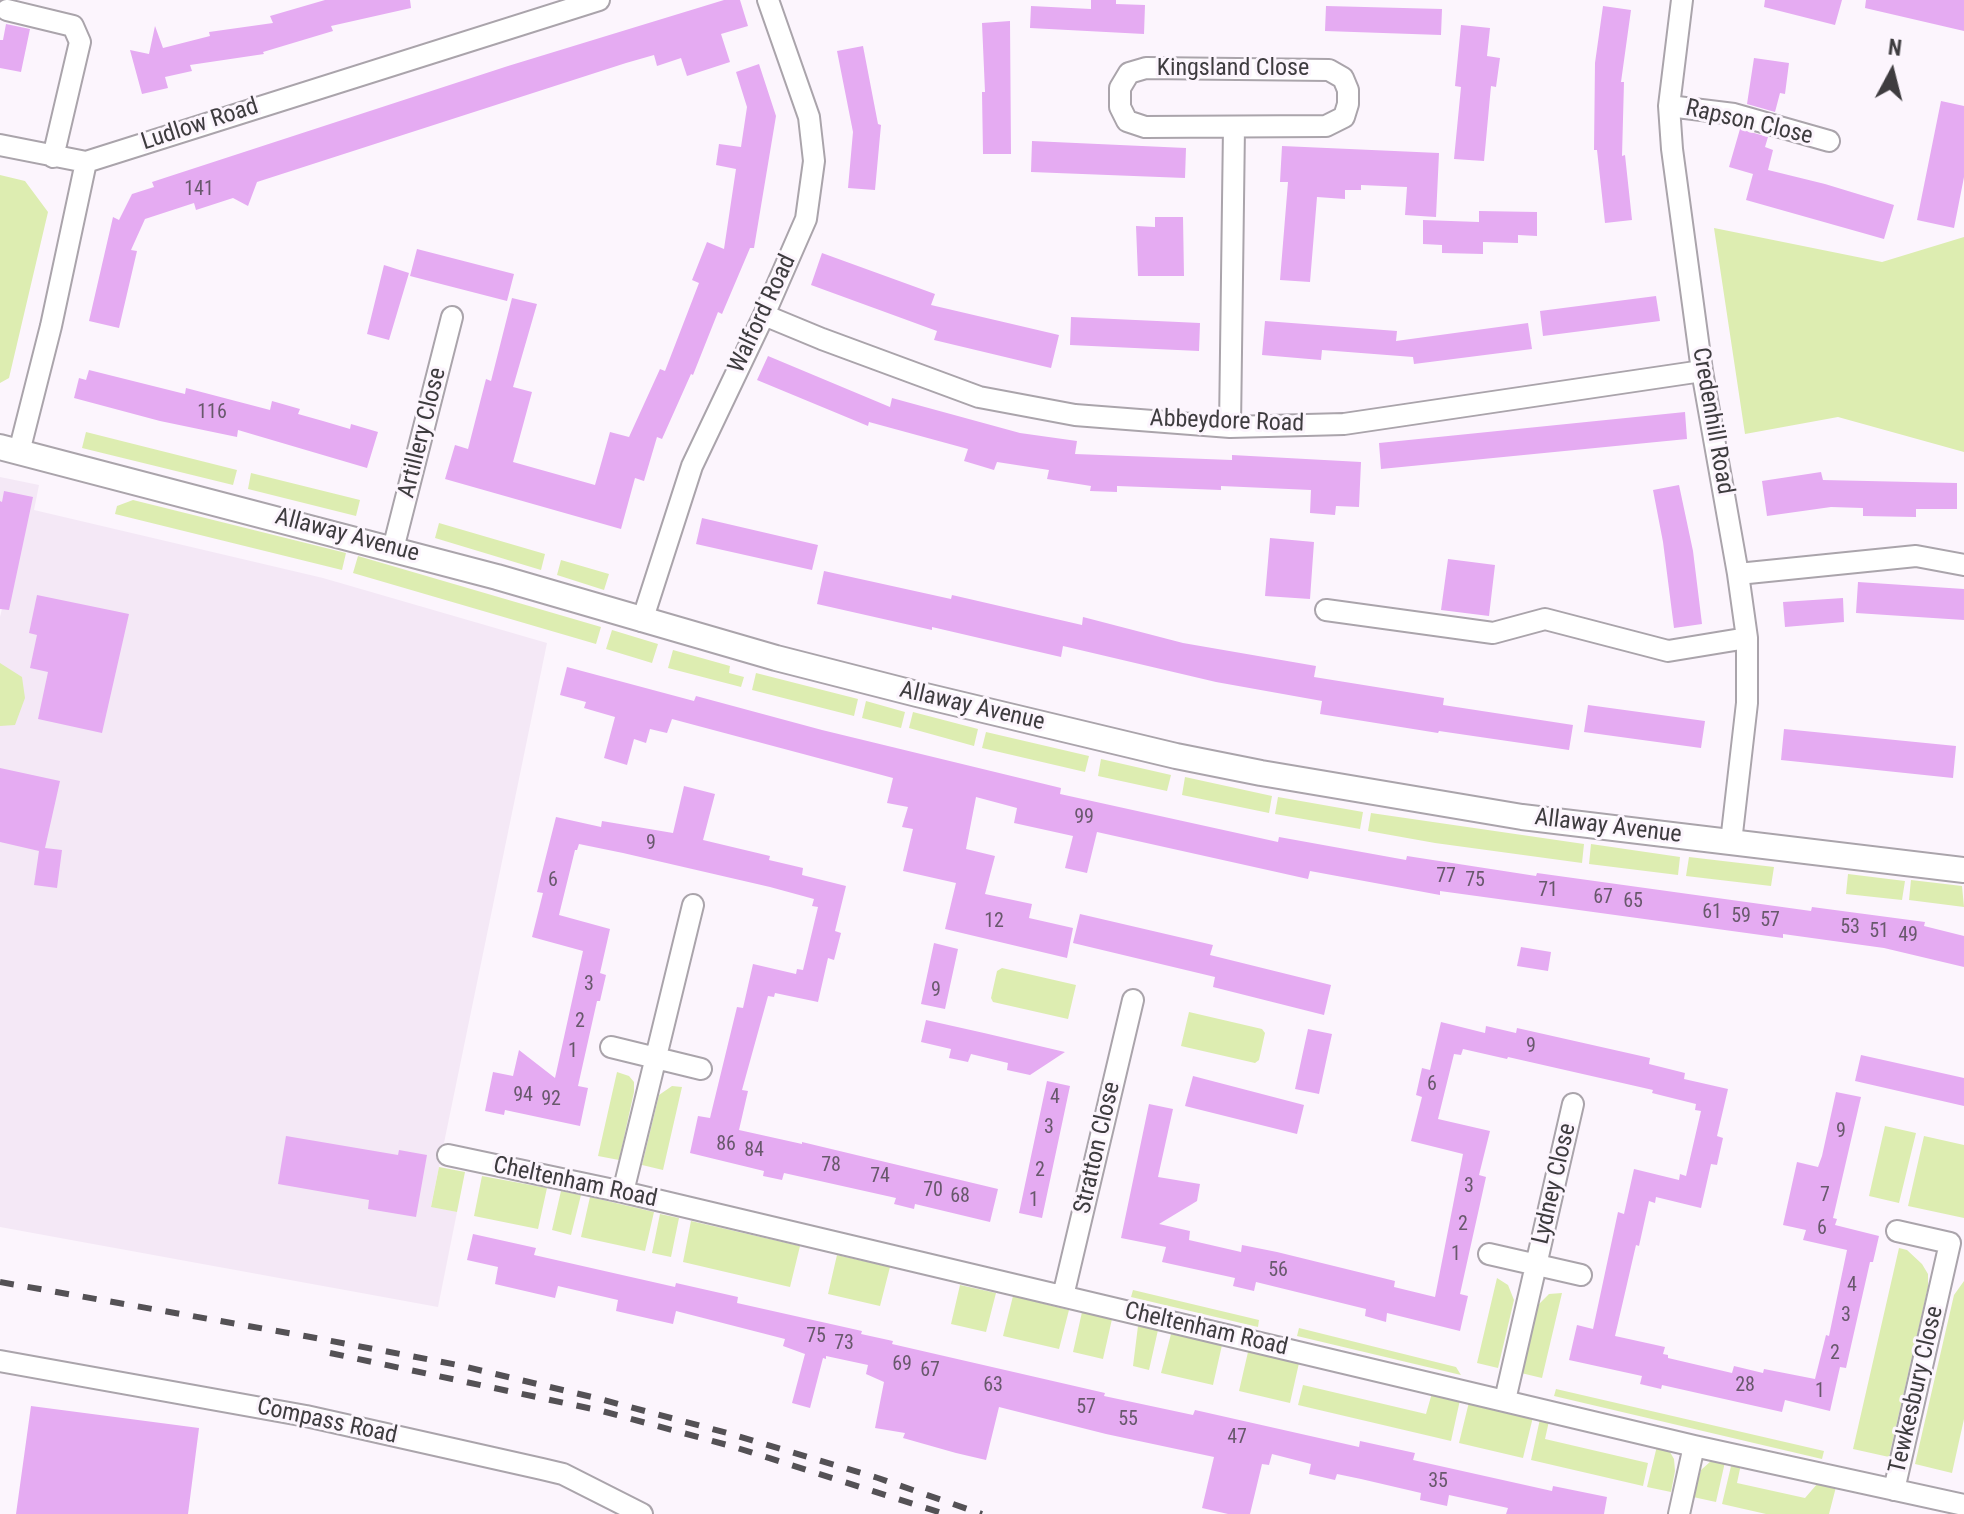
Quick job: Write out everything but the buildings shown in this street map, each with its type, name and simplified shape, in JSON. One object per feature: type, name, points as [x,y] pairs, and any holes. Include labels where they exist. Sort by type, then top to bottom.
[{"type":"street","name":"Ludlow Road","points":[[86,162],[573,3],[599,0]]},
{"type":"street","name":"Walford Road","points":[[642,621],[692,466],[806,219],[814,161],[809,117],[768,0]]},
{"type":"street","name":"Credenhill Road","points":[[1682,0],[1669,106],[1672,149],[1702,371],[1747,638],[1747,703],[1731,842]]},
{"type":"street","points":[[7,10],[73,26],[80,42],[53,157]]},
{"type":"street","name":"Kingsland Close","points":[[1146,68],[1329,70],[1343,78],[1348,90],[1344,117],[1326,126],[1234,127],[1145,127],[1127,121],[1120,107],[1120,88],[1129,73],[1146,68]]},
{"type":"street","name":"Rapson Close","points":[[1669,106],[1734,114],[1829,141]]},
{"type":"street","points":[[1230,427],[1234,127]]},
{"type":"street","points":[[0,145],[86,162],[51,326],[10,450]]},
{"type":"street","name":"Abbeydore Road","points":[[764,315],[979,397],[1075,415],[1230,427],[1344,424],[1702,371]]},
{"type":"street","name":"Artillery Close","points":[[393,549],[452,317]]},
{"type":"street","name":"Allaway Avenue","points":[[10,450],[393,549],[642,621],[917,694],[1205,762],[1522,817],[1964,870]]},
{"type":"street","points":[[1738,574],[1916,556],[1964,565]]},
{"type":"street","points":[[1326,610],[1493,633],[1545,619],[1668,651],[1747,638]]},
{"type":"street","points":[[623,1192],[693,905]]},
{"type":"street","name":"Stratton Close","points":[[1063,1296],[1133,1000]]},
{"type":"street","points":[[611,1047],[701,1069]]},
{"type":"street","name":"Lydney Close","points":[[1505,1400],[1573,1104]]},
{"type":"street","name":"Cheltenham Road","points":[[448,1155],[623,1192],[1694,1446],[1964,1505]]},
{"type":"street","name":"Tewkesbury Close","points":[[1894,1490],[1957,1245],[1897,1231]]},
{"type":"street","name":"Lydney Close","points":[[1489,1254],[1581,1275]]},
{"type":"street","name":"Compass Road","points":[[0,1384],[2,1362],[306,1416],[563,1474],[642,1514]]},
{"type":"street","points":[[1679,1514],[1694,1446]]},
{"type":"shaded area","points":[[0,477],[39,485],[34,510],[323,578],[547,643],[431,1206],[457,1212],[438,1307],[0,1227],[0,617],[8,584],[0,582]]},
{"type":"green space","points":[[0,175],[25,181],[48,212],[9,378],[0,383]]},
{"type":"green space","points":[[1714,228],[1882,262],[1964,237],[1964,452],[1838,417],[1745,434]]},
{"type":"green space","points":[[86,432],[237,470],[233,485],[82,448]]},
{"type":"green space","points":[[251,473],[360,500],[356,516],[248,489]]},
{"type":"green space","points":[[133,500],[346,553],[342,570],[115,514],[117,506]]},
{"type":"green space","points":[[439,523],[545,554],[541,570],[435,538]]},
{"type":"green space","points":[[358,556],[601,627],[596,644],[353,573]]},
{"type":"green space","points":[[561,560],[609,574],[604,590],[557,575]]},
{"type":"green space","points":[[612,630],[658,644],[652,663],[606,649]]},
{"type":"green space","points":[[673,650],[730,666],[729,673],[744,677],[741,687],[668,668]]},
{"type":"green space","points":[[0,663],[22,677],[25,698],[15,725],[0,726]]},
{"type":"green space","points":[[756,673],[858,699],[854,716],[752,690]]},
{"type":"green space","points":[[866,701],[905,712],[901,728],[862,718]]},
{"type":"green space","points":[[913,712],[978,729],[974,746],[909,728]]},
{"type":"green space","points":[[986,732],[1089,756],[1085,772],[982,748]]},
{"type":"green space","points":[[1101,759],[1171,775],[1167,791],[1098,776]]},
{"type":"green space","points":[[1185,777],[1272,796],[1269,813],[1182,795]]},
{"type":"green space","points":[[1278,797],[1363,812],[1360,829],[1275,814]]},
{"type":"green space","points":[[1371,813],[1584,844],[1582,863],[1368,831]]},
{"type":"green space","points":[[1591,844],[1680,857],[1678,875],[1589,864]]},
{"type":"green space","points":[[1689,857],[1774,867],[1771,886],[1686,876]]},
{"type":"green space","points":[[1848,874],[1905,881],[1902,900],[1846,894]]},
{"type":"green space","points":[[1911,880],[1962,886],[1964,907],[1909,900]]},
{"type":"green space","points":[[1002,968],[1076,985],[1068,1019],[993,1002],[991,998],[997,971]]},
{"type":"green space","points":[[1189,1012],[1262,1029],[1265,1033],[1259,1060],[1255,1063],[1181,1046]]},
{"type":"green space","points":[[617,1072],[629,1076],[634,1082],[619,1160],[598,1156]]},
{"type":"green space","points":[[672,1086],[682,1087],[663,1170],[642,1165],[659,1095]]},
{"type":"green space","points":[[1885,1126],[1916,1133],[1899,1203],[1869,1196]]},
{"type":"green space","points":[[1924,1136],[1964,1145],[1964,1218],[1908,1206]]},
{"type":"green space","points":[[439,1167],[465,1172],[457,1212],[431,1207]]},
{"type":"green space","points":[[482,1176],[547,1188],[538,1229],[474,1216]]},
{"type":"green space","points":[[561,1191],[581,1195],[571,1235],[552,1230]]},
{"type":"green space","points":[[590,1197],[654,1212],[645,1251],[581,1237]]},
{"type":"green space","points":[[660,1214],[679,1218],[671,1257],[652,1253]]},
{"type":"green space","points":[[691,1221],[800,1246],[790,1287],[683,1262]]},
{"type":"green space","points":[[1899,1248],[1907,1250],[1922,1264],[1928,1274],[1928,1287],[1889,1457],[1853,1449]]},
{"type":"green space","points":[[837,1255],[890,1267],[880,1306],[828,1294]]},
{"type":"green space","points":[[1497,1278],[1508,1285],[1514,1300],[1498,1368],[1477,1363]]},
{"type":"green space","points":[[1964,1281],[1964,1419],[1952,1473],[1915,1464],[1954,1295]]},
{"type":"green space","points":[[960,1285],[996,1293],[986,1332],[951,1324]]},
{"type":"green space","points":[[1133,1290],[1259,1320],[1258,1327],[1131,1297]]},
{"type":"green space","points":[[1562,1293],[1542,1378],[1521,1373],[1537,1306],[1549,1294]]},
{"type":"green space","points":[[1013,1296],[1069,1310],[1059,1349],[1003,1336]]},
{"type":"green space","points":[[1082,1312],[1112,1319],[1103,1359],[1073,1352]]},
{"type":"green space","points":[[1138,1326],[1158,1330],[1149,1370],[1133,1366]]},
{"type":"green space","points":[[1299,1328],[1456,1367],[1461,1375],[1297,1336]]},
{"type":"green space","points":[[1171,1334],[1222,1345],[1213,1385],[1161,1373]]},
{"type":"green space","points":[[1248,1352],[1299,1363],[1290,1403],[1239,1391]]},
{"type":"green space","points":[[1303,1385],[1426,1414],[1432,1393],[1460,1400],[1451,1441],[1298,1405]]},
{"type":"green space","points":[[1556,1389],[1824,1451],[1822,1459],[1554,1396]]},
{"type":"green space","points":[[1469,1402],[1533,1417],[1523,1458],[1459,1443]]},
{"type":"green space","points":[[1540,1419],[1549,1421],[1545,1439],[1648,1463],[1643,1486],[1531,1460]]},
{"type":"green space","points":[[1657,1446],[1670,1452],[1674,1459],[1671,1492],[1647,1487]]},
{"type":"green space","points":[[1711,1461],[1725,1462],[1716,1502],[1693,1497],[1701,1470]]},
{"type":"green space","points":[[1732,1462],[1741,1464],[1737,1483],[1805,1498],[1818,1483],[1836,1487],[1829,1514],[1766,1514],[1722,1504]]},
{"type":"railway","points":[[0,1282],[458,1365],[731,1434],[878,1478],[982,1514]]},
{"type":"railway","points":[[330,1353],[602,1411],[731,1446],[945,1514]]}]
